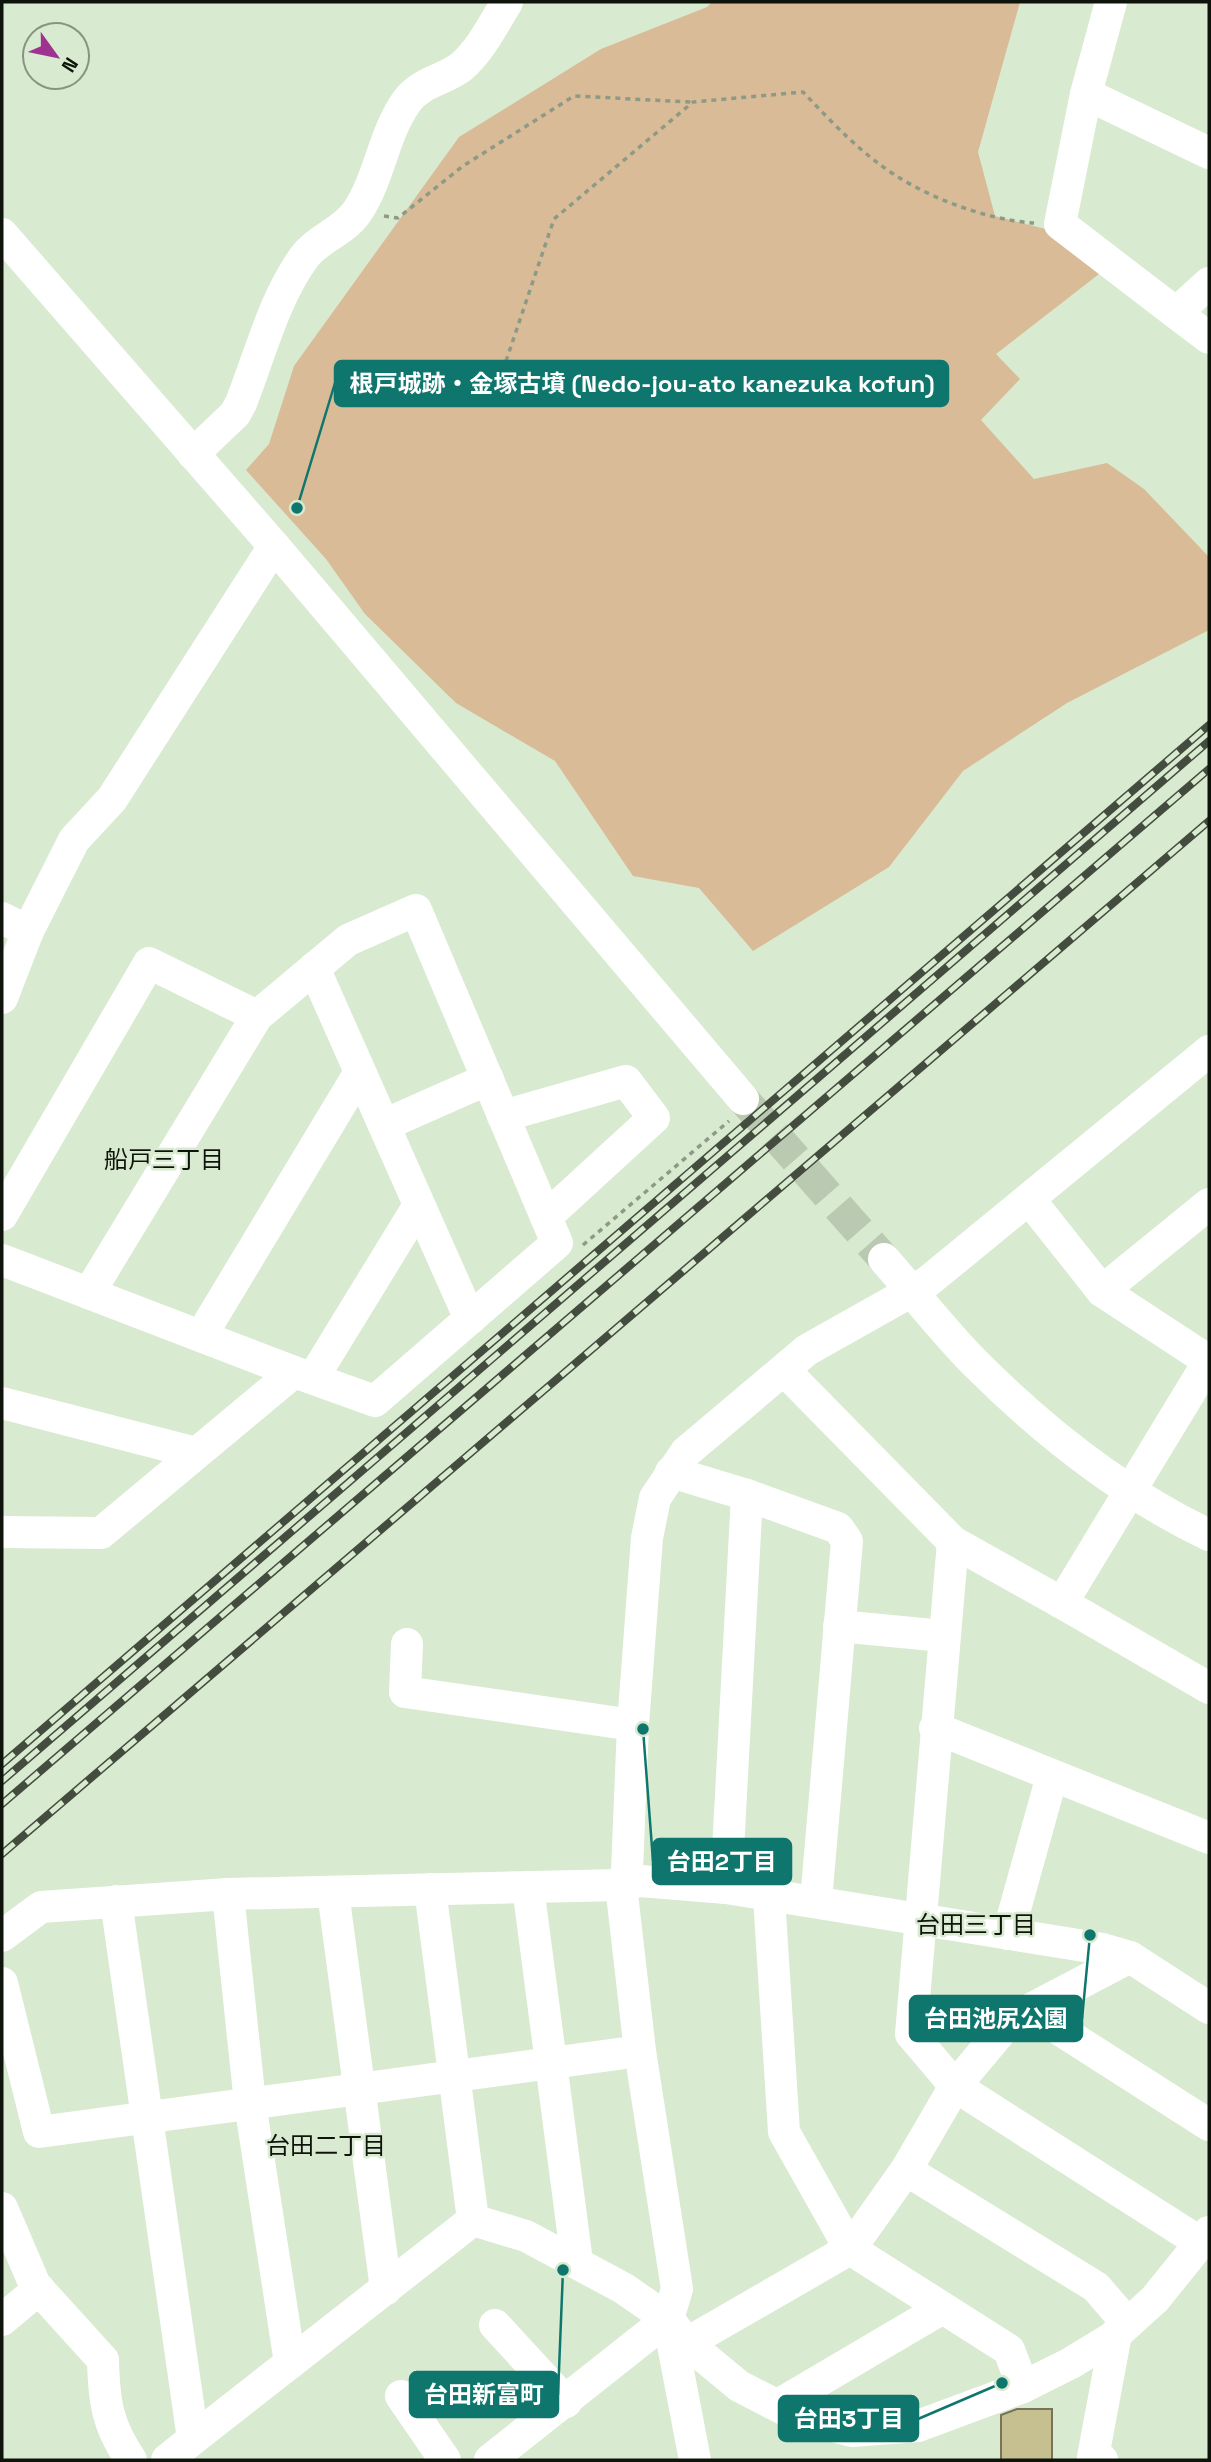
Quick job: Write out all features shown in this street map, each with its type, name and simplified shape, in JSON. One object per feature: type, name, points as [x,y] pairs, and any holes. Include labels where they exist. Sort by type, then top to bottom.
[{"type":"street","points":[[193,454],[235,414],[284,293],[306,256],[315,246],[342,229],[358,211],[390,130],[406,102],[414,92],[460,68],[477,49],[507,2]]},
{"type":"street","points":[[1111,2],[1086,94],[1060,224],[1209,338]]},
{"type":"street","points":[[1086,94],[1209,153]]},
{"type":"street","points":[[2,234],[274,546],[739,1107]]},
{"type":"street","points":[[1176,313],[1209,284]]},
{"type":"street","points":[[2,998],[15,925],[74,840],[112,799],[274,546]]},
{"type":"street","points":[[89,1293],[257,1016],[348,940],[416,910],[552,1230]]},
{"type":"street","points":[[2,1215],[149,964],[257,1016]]},
{"type":"street","points":[[314,968],[470,1319]]},
{"type":"street","points":[[695,2460],[677,2331],[677,2289],[640,2052],[621,1885],[627,1871],[633,1725],[647,1538],[655,1498],[686,1452],[807,1350],[913,1292],[1209,1051]]},
{"type":"street","points":[[201,1336],[360,1072]]},
{"type":"street","points":[[384,1125],[488,1079]]},
{"type":"street","points":[[2,1260],[375,1401],[470,1319],[654,1118],[626,1081],[503,1116]]},
{"type":"street","points":[[1029,1199],[1102,1291],[1209,1361],[1062,1603]]},
{"type":"street","points":[[1102,1291],[1209,1204]]},
{"type":"street","points":[[2,1532],[101,1533],[196,1453],[304,1375],[419,1205]]},
{"type":"street","points":[[884,1259],[974,1362],[1023,1408],[1129,1490],[1209,1535]]},
{"type":"street","points":[[784,1370],[953,1542],[1209,1688]]},
{"type":"street","points":[[2,1403],[196,1453]]},
{"type":"street","points":[[671,1472],[747,1495],[838,1528],[847,1541],[816,1901]]},
{"type":"street","points":[[726,1888],[747,1495]]},
{"type":"street","points":[[473,2220],[526,2236],[623,2288],[677,2331],[738,2386],[802,2418],[852,2431],[918,2426],[1023,2386],[1071,2362],[1121,2328],[1155,2298],[1205,2238],[955,2086],[911,2034],[918,1921],[953,1542]]},
{"type":"street","points":[[839,1626],[943,1636]]},
{"type":"street","points":[[407,1644],[405,1692],[633,1725]]},
{"type":"street","points":[[935,1728],[1209,1838]]},
{"type":"street","points":[[1008,1934],[1052,1776]]},
{"type":"street","points":[[2,1936],[41,1907],[228,1894],[621,1885],[640,1881],[726,1888],[816,1901],[918,1921],[1103,1949],[1130,1957],[1209,2008]]},
{"type":"street","points":[[528,1887],[577,2262]]},
{"type":"street","points":[[430,1889],[473,2220]]},
{"type":"street","points":[[333,1892],[386,2288]]},
{"type":"street","points":[[228,1894],[250,2104],[290,2363]]},
{"type":"street","points":[[769,1896],[784,2132],[850,2249],[1009,2350],[1023,2386]]},
{"type":"street","points":[[116,1901],[193,2439]]},
{"type":"street","points":[[490,2460],[565,2402],[677,2331],[850,2249],[906,2170],[955,2086],[1002,2030],[1029,2010],[1130,1957]]},
{"type":"street","points":[[2,1983],[39,2132],[640,2052]]},
{"type":"street","points":[[1029,2010],[1209,2124]]},
{"type":"street","points":[[906,2170],[1096,2287],[1121,2328],[1093,2458],[1102,2460]]},
{"type":"street","points":[[2,2208],[39,2289],[103,2360],[104,2402],[117,2439],[131,2460]]},
{"type":"street","points":[[167,2460],[473,2220]]},
{"type":"street","points":[[2,2320],[39,2289]]},
{"type":"street","points":[[778,2405],[941,2309]]},
{"type":"street","points":[[495,2325],[565,2402]]},
{"type":"street","points":[[401,2396],[445,2460]]},
{"type":"path","points":[[358,211],[398,218],[463,166],[574,96],[693,102],[803,92],[878,164],[946,202],[1014,222],[1060,224]]},
{"type":"path","points":[[506,361],[554,219],[693,102]]},
{"type":"path","points":[[552,1230],[580,1247],[739,1107]]},
{"type":"shaded area","points":[[712,2],[1020,2],[978,152],[995,216],[1057,232],[1108,267],[996,354],[1020,379],[981,420],[1034,479],[1107,463],[1144,489],[1209,557],[1209,630],[1067,703],[963,771],[889,867],[753,951],[699,888],[633,876],[555,761],[456,703],[365,614],[326,559],[246,470],[269,444],[294,366],[459,137],[601,49],[707,7]]},
{"type":"building","points":[[1017,2409],[1052,2409],[1052,2460],[1001,2460],[1001,2415]]},
{"type":"tunnel","points":[[743,1099],[884,1259]]},
{"type":"railway","points":[[2,1764],[1209,725]]},
{"type":"railway","points":[[2,1781],[1209,741]]},
{"type":"railway","points":[[2,1804],[1209,769]]},
{"type":"railway","points":[[2,1854],[1209,821]]},
{"type":"place","name":"根戸城跡・金塚古墳 (Nedo-jou-ato kanezuka kofun)","points":[[297,508]]},
{"type":"place","name":"台田2丁目","points":[[643,1729]]},
{"type":"place","name":"台田池尻公園","points":[[1090,1935]]},
{"type":"place","name":"台田新富町","points":[[563,2270]]},
{"type":"place","name":"台田3丁目","points":[[1002,2383]]},
{"type":"district","name":"船戸三丁目","points":[[164,1160]]},
{"type":"district","name":"台田三丁目","points":[[976,1925]]},
{"type":"district","name":"台田二丁目","points":[[326,2146]]}]
